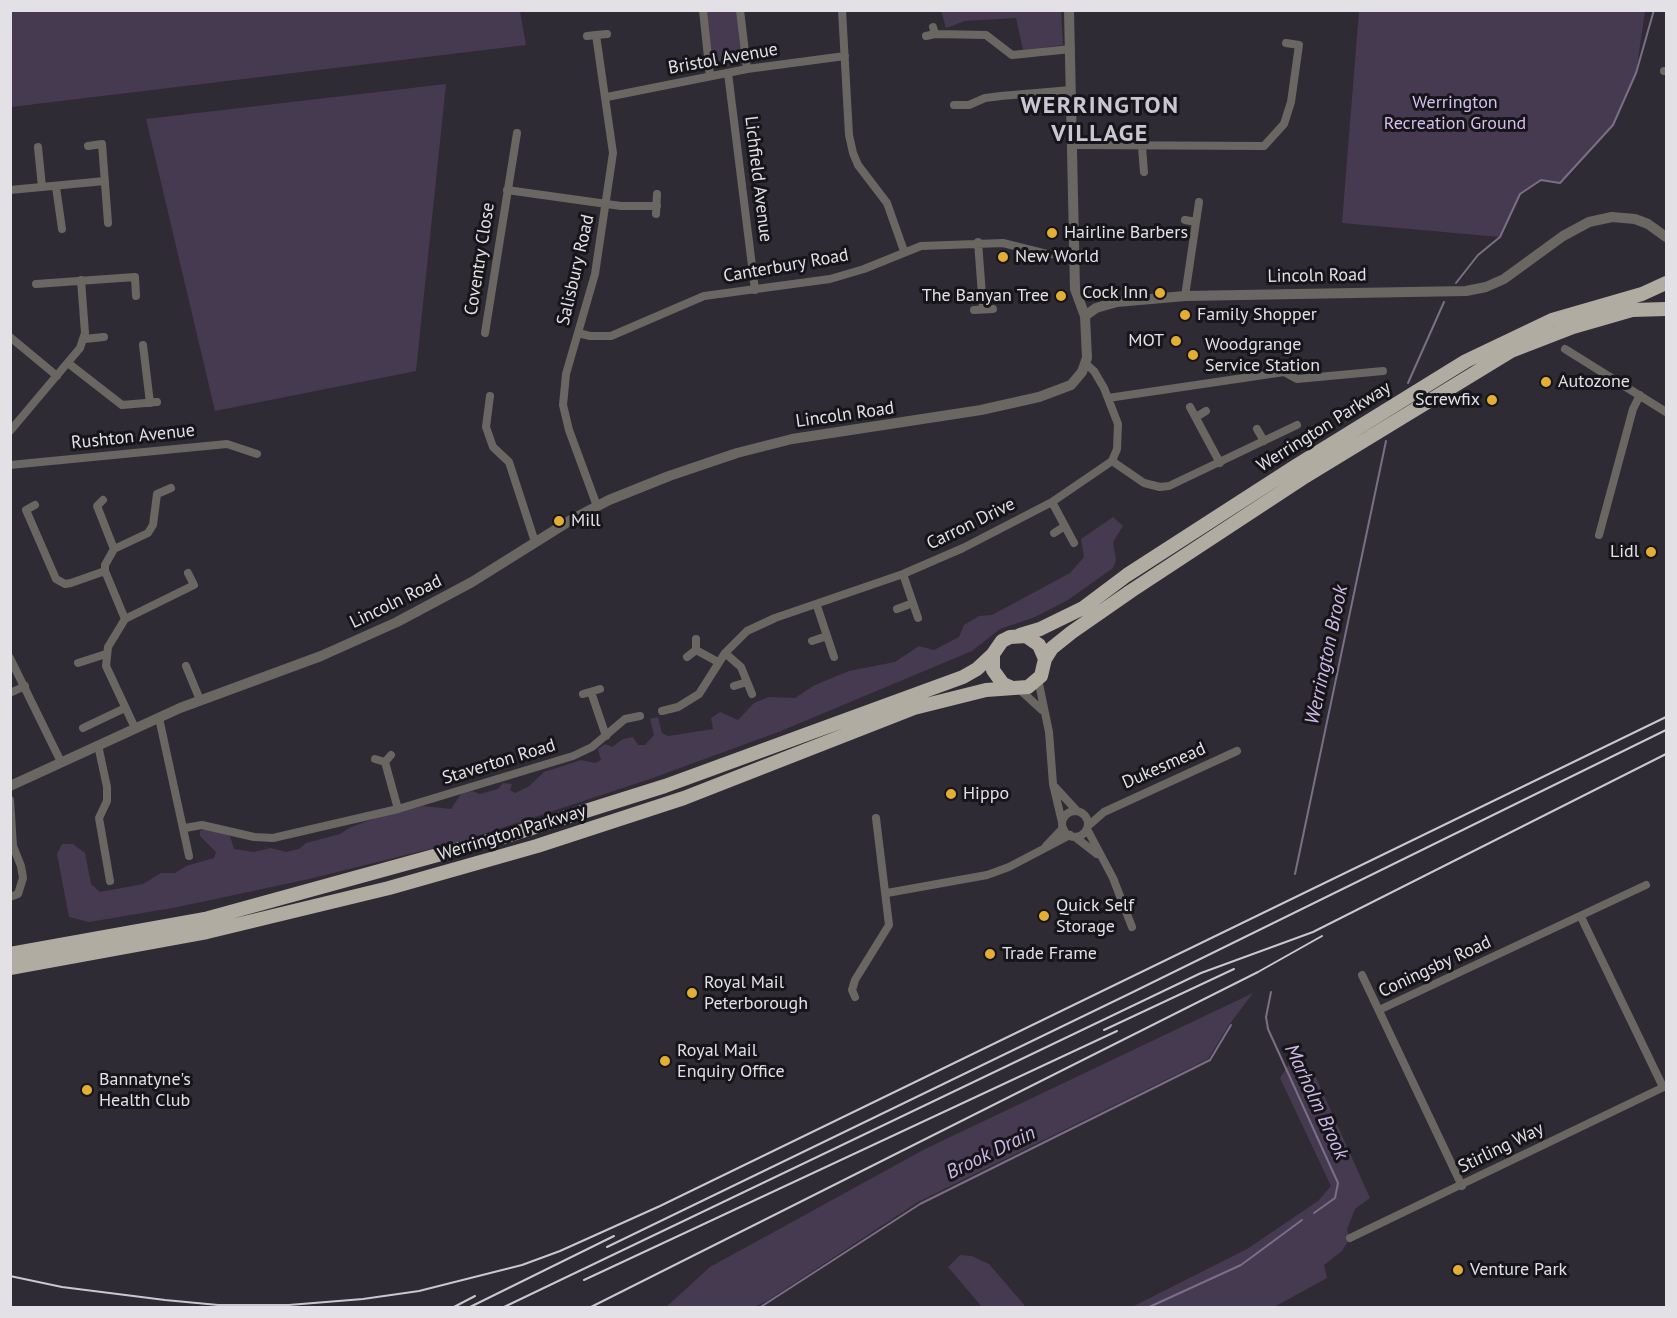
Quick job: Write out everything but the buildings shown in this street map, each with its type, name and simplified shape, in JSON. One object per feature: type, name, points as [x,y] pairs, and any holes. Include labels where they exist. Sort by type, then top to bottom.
[{"type":"highway","name":"Werrington Parkway","points":[[1018,635],[1041,629],[1083,608],[1136,569],[1286,472],[1466,361],[1552,320],[1613,309],[1666,283]]},
{"type":"highway","name":"Werrington Parkway","points":[[1613,309],[1666,309]]},
{"type":"highway","name":"Werrington Parkway","points":[[1045,659],[1052,648],[1071,632],[1315,470],[1511,351],[1594,314]]},
{"type":"highway","points":[[1018,635],[1026,636],[1039,645],[1045,659],[1044,668],[1038,679],[1028,687],[1015,688],[1003,684],[993,670],[993,654],[1002,641],[1018,635]]},
{"type":"highway","name":"Werrington Parkway","points":[[10,968],[55,961],[83,949],[205,919],[503,837],[654,790],[963,677],[977,669],[993,654]]},
{"type":"highway","name":"Werrington Parkway","points":[[10,954],[53,947],[83,949],[219,929],[389,888],[537,846],[684,798],[914,708],[959,696],[1015,688]]},
{"type":"street","points":[[703,10],[710,76]]},
{"type":"street","points":[[740,10],[747,69]]},
{"type":"street","points":[[842,10],[853,153],[858,165],[886,203],[904,251]]},
{"type":"street","points":[[1069,10],[1076,295],[1085,316],[1086,364],[1094,371],[1118,424],[1119,437],[1112,461],[1144,483],[1160,487],[1169,486],[1297,425]]},
{"type":"street","points":[[931,32],[986,35],[1012,55],[1071,49]]},
{"type":"street","name":"Salisbury Road","points":[[597,506],[569,430],[563,405],[566,374],[595,274],[613,153],[607,97],[592,36],[607,34]]},
{"type":"street","points":[[1074,145],[1264,146],[1274,138],[1284,124],[1291,102],[1299,45],[1286,43]]},
{"type":"street","name":"Bristol Avenue","points":[[607,97],[747,69],[845,56]]},
{"type":"street","name":"Lichfield Avenue","points":[[728,73],[755,290]]},
{"type":"street","points":[[954,105],[969,105],[985,98],[1071,90]]},
{"type":"street","name":"Coventry Close","points":[[484,333],[517,133]]},
{"type":"street","points":[[88,146],[102,144],[108,223]]},
{"type":"street","points":[[38,147],[42,187]]},
{"type":"street","points":[[1142,147],[1144,172]]},
{"type":"street","points":[[10,190],[105,181]]},
{"type":"street","points":[[57,187],[62,229]]},
{"type":"street","name":"Coventry Close","points":[[507,190],[656,210],[657,194]]},
{"type":"street","points":[[1185,296],[1199,202]]},
{"type":"street","name":"Lincoln Road","points":[[1085,316],[1096,308],[1117,302],[1185,296],[1466,291],[1486,287],[1504,279],[1563,236],[1589,222],[1612,217],[1635,219],[1666,237]]},
{"type":"street","points":[[1185,220],[1197,222]]},
{"type":"street","points":[[978,242],[978,309],[993,309]]},
{"type":"street","name":"Canterbury Road","points":[[578,333],[590,336],[611,336],[651,316],[704,296],[830,279],[864,269],[904,251],[924,245],[1003,243],[1047,254],[1074,255]]},
{"type":"street","points":[[36,284],[135,277],[136,296]]},
{"type":"street","points":[[10,431],[68,363],[84,339],[81,280]]},
{"type":"street","points":[[10,337],[57,376]]},
{"type":"street","points":[[84,339],[104,337]]},
{"type":"street","points":[[68,363],[122,405],[153,402],[143,345]]},
{"type":"street","points":[[1565,349],[1666,412]]},
{"type":"street","name":"Lincoln Road","points":[[10,786],[200,699],[321,656],[397,622],[472,582],[597,506],[669,476],[737,453],[792,439],[959,414],[1039,398],[1071,385],[1078,379],[1086,364]]},
{"type":"street","points":[[1108,398],[1284,372],[1297,379],[1383,371]]},
{"type":"street","points":[[1599,535],[1633,409],[1640,395]]},
{"type":"street","points":[[490,396],[486,427],[493,447],[509,462],[535,542]]},
{"type":"street","points":[[1190,407],[1220,463]]},
{"type":"street","points":[[1196,417],[1206,411]]},
{"type":"street","points":[[1257,429],[1263,441]]},
{"type":"street","name":"Rushton Avenue","points":[[10,465],[227,444],[257,454]]},
{"type":"street","name":"Carron Drive","points":[[662,711],[678,707],[699,694],[718,662],[747,631],[760,624],[817,606],[903,574],[963,548],[1052,502],[1112,461]]},
{"type":"street","points":[[125,619],[105,571],[114,549],[148,533],[154,519],[157,494],[171,488]]},
{"type":"street","points":[[103,500],[97,506],[114,549]]},
{"type":"street","points":[[1052,502],[1074,543]]},
{"type":"street","points":[[35,506],[26,510],[56,579],[65,584],[105,571]]},
{"type":"street","points":[[1054,533],[1065,526]]},
{"type":"street","points":[[135,728],[106,666],[106,654],[125,619],[194,585],[188,573]]},
{"type":"street","points":[[903,574],[918,618]]},
{"type":"street","points":[[897,609],[913,603]]},
{"type":"street","points":[[817,606],[834,657]]},
{"type":"street","points":[[812,641],[827,636]]},
{"type":"street","points":[[696,639],[696,650]]},
{"type":"street","points":[[687,657],[696,650]]},
{"type":"street","points":[[696,650],[718,662]]},
{"type":"street","points":[[725,653],[741,667],[752,694]]},
{"type":"street","points":[[78,663],[106,654]]},
{"type":"street","points":[[10,658],[61,762]]},
{"type":"street","points":[[186,666],[200,699]]},
{"type":"street","points":[[1038,679],[1053,784],[1063,825],[1072,836],[1100,856]]},
{"type":"street","points":[[734,686],[747,682]]},
{"type":"street","points":[[10,693],[25,686]]},
{"type":"street","points":[[1015,688],[1044,713]]},
{"type":"street","points":[[591,692],[606,736]]},
{"type":"street","points":[[83,728],[125,708]]},
{"type":"street","name":"Staverton Road","points":[[184,828],[202,825],[254,837],[273,838],[398,809],[545,767],[573,756],[606,736],[625,719],[640,716]]},
{"type":"street","points":[[159,718],[189,856]]},
{"type":"street","points":[[98,745],[107,787],[107,801],[99,818],[110,881]]},
{"type":"street","name":"Dukesmead","points":[[1088,827],[1104,812],[1237,751]]},
{"type":"street","points":[[375,759],[388,759],[398,809]]},
{"type":"street","points":[[1053,784],[1080,812],[1113,878],[1132,927]]},
{"type":"street","points":[[10,800],[13,846],[21,866],[22,878],[18,894],[10,897]]},
{"type":"street","points":[[1045,846],[1063,825],[1069,812],[1080,812]]},
{"type":"street","name":"Dukesmead","points":[[1080,812],[1104,812]]},
{"type":"street","points":[[855,997],[852,990],[855,980],[890,925],[876,818]]},
{"type":"street","points":[[887,893],[987,875],[1009,867],[1045,846],[1083,834],[1088,827]]},
{"type":"street","name":"Coningsby Road","points":[[1462,1186],[1379,1010],[1646,885]]},
{"type":"street","points":[[1581,916],[1665,1087]]},
{"type":"street","points":[[1362,975],[1379,1010]]},
{"type":"street","name":"Stirling Way","points":[[1350,1238],[1665,1087]]},
{"type":"green space","name":"Werrington Recreation Ground","points":[[1359,10],[1645,11],[1636,73],[1613,125],[1560,183],[1541,180],[1520,194],[1500,237],[1342,223]]},
{"type":"green space","points":[[10,11],[520,11],[526,45],[11,107]]},
{"type":"green space","points":[[705,11],[737,11],[742,59],[737,64],[721,67],[712,62]]},
{"type":"green space","points":[[941,11],[1061,11],[1063,45],[1023,50],[1016,18],[965,21],[946,28]]},
{"type":"green space","points":[[446,84],[416,371],[215,411],[146,119]]},
{"type":"green space","points":[[1113,517],[1123,526],[1113,542],[1116,560],[1113,568],[1068,600],[1035,617],[1000,629],[972,651],[781,731],[650,779],[462,841],[309,879],[178,907],[89,922],[69,917],[57,854],[62,844],[73,844],[85,853],[91,884],[100,892],[143,884],[161,873],[175,873],[186,866],[214,858],[216,852],[200,836],[200,831],[207,828],[230,836],[234,849],[254,852],[271,848],[286,852],[299,849],[306,843],[340,834],[351,827],[382,816],[423,806],[451,809],[461,794],[472,791],[480,794],[498,789],[503,783],[512,784],[510,790],[515,793],[528,787],[544,772],[581,760],[595,763],[601,760],[598,749],[605,744],[612,747],[623,739],[633,737],[638,745],[645,745],[654,735],[650,719],[658,717],[662,733],[668,736],[713,729],[711,718],[720,712],[738,720],[754,703],[769,697],[795,698],[815,685],[849,671],[895,662],[919,646],[934,650],[959,637],[964,625],[979,616],[992,615],[1070,573],[1084,557],[1081,539]]},
{"type":"green space","points":[[1253,993],[1229,1025],[1208,1059],[918,1202],[767,1301],[754,1307],[666,1307],[710,1267],[925,1149]]},
{"type":"green space","points":[[1290,1062],[1314,1073],[1370,1198],[1355,1209],[1347,1230],[1350,1238],[1342,1251],[1324,1265],[1327,1278],[1274,1307],[1130,1308],[1247,1249],[1318,1201],[1331,1186],[1280,1078]]},
{"type":"green space","points":[[960,1255],[972,1256],[989,1264],[1026,1307],[982,1307],[948,1267]]},
{"type":"waterway","name":"Werrington Brook","points":[[1456,283],[1478,255],[1500,237],[1520,194],[1541,180],[1560,183],[1613,125],[1636,73],[1654,10]]},
{"type":"waterway","name":"Werrington Brook","points":[[1408,383],[1444,302]]},
{"type":"waterway","name":"Werrington Brook","points":[[1295,874],[1386,441]]},
{"type":"waterway","name":"Marholm Brook","points":[[1271,992],[1266,1017],[1268,1029],[1338,1183],[1335,1198],[1314,1213]]},
{"type":"waterway","name":"Brook Drain","points":[[759,1308],[920,1204],[1210,1060],[1231,1025]]},
{"type":"waterway","name":"Marholm Brook","points":[[1147,1308],[1241,1265],[1302,1220]]},
{"type":"railway","points":[[10,1276],[62,1287],[165,1300],[218,1305],[289,1305],[363,1299],[419,1291],[522,1265],[560,1251],[660,1206],[1666,717]]},
{"type":"railway","points":[[607,1247],[1666,730]]},
{"type":"railway","points":[[502,1308],[1201,973],[1313,932],[1666,754]]},
{"type":"railway","points":[[589,1308],[1258,972],[1322,936]]},
{"type":"railway","points":[[1104,1030],[1234,969]]},
{"type":"railway","points":[[584,1280],[1117,1031]]},
{"type":"railway","points":[[468,1308],[614,1236]]},
{"type":"railway","points":[[452,1308],[475,1296]]},
{"type":"place","name":"Hairline Barbers","points":[[1052,233]]},
{"type":"place","name":"New World","points":[[1003,257]]},
{"type":"place","name":"Cock Inn","points":[[1160,293]]},
{"type":"place","name":"The Banyan Tree","points":[[1061,296]]},
{"type":"place","name":"Family Shopper","points":[[1185,315]]},
{"type":"place","name":"MOT","points":[[1176,341]]},
{"type":"place","name":"Woodgrange Service Station","points":[[1193,355]]},
{"type":"place","name":"Autozone","points":[[1546,382]]},
{"type":"place","name":"Screwfix","points":[[1492,400]]},
{"type":"place","name":"Mill","points":[[559,521]]},
{"type":"place","name":"Lidl","points":[[1651,552]]},
{"type":"place","name":"Hippo","points":[[951,794]]},
{"type":"place","name":"Quick Self Storage","points":[[1044,916]]},
{"type":"place","name":"Trade Frame","points":[[990,954]]},
{"type":"place","name":"Royal Mail Peterborough","points":[[692,993]]},
{"type":"place","name":"Royal Mail Enquiry Office","points":[[665,1061]]},
{"type":"place","name":"Bannatyne's Health Club","points":[[87,1090]]},
{"type":"place","name":"Venture Park","points":[[1458,1270]]},
{"type":"district","name":"WERRINGTON VILLAGE","points":[[1100,120]]}]
